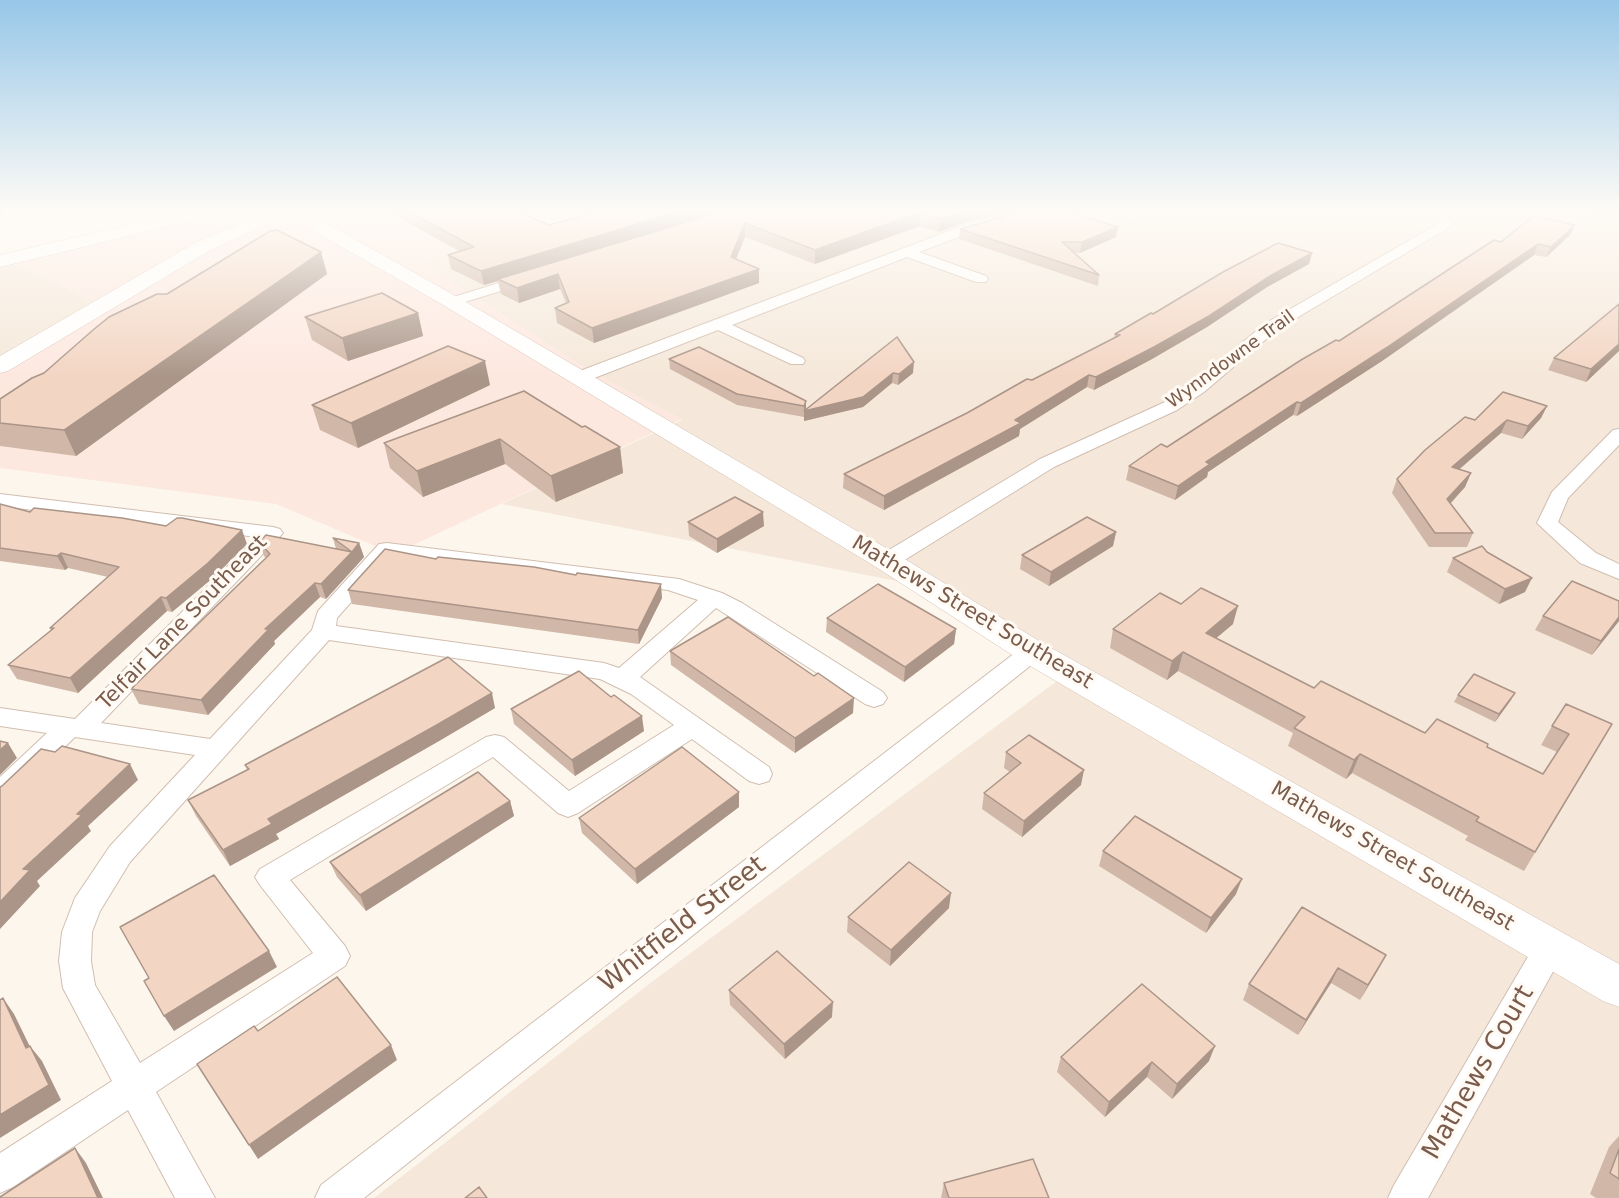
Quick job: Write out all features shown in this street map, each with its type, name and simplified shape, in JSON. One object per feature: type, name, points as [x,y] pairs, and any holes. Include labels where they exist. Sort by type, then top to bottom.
[{"type":"street","points":[[0,366],[170,266]]},
{"type":"street","name":"Mathews Street Southeast","points":[[389,266],[887,561],[1032,652],[1619,987]]},
{"type":"street","points":[[578,378],[870,266]]},
{"type":"street","points":[[945,266],[981,279]]},
{"type":"street","name":"Wynndowne Trail","points":[[887,561],[1047,463],[1172,406],[1198,388],[1272,326],[1374,266]]},
{"type":"street","points":[[452,302],[541,274]]},
{"type":"street","points":[[718,324],[797,361]]},
{"type":"street","points":[[1619,434],[1559,496],[1547,523],[1588,558],[1619,572]]},
{"type":"street","name":"Telfair Lane Southeast","points":[[0,500],[273,534],[75,728],[0,794]]},
{"type":"street","points":[[196,1198],[79,988],[75,961],[77,932],[86,907],[120,854],[323,632],[326,616],[387,549],[671,584],[714,598],[760,622],[874,698]]},
{"type":"street","points":[[623,678],[714,598]]},
{"type":"street","points":[[323,632],[604,672],[623,678],[759,774]]},
{"type":"street","name":"Whitfield Street","points":[[334,1198],[1032,652]]},
{"type":"street","points":[[0,717],[216,749]]},
{"type":"street","points":[[0,1174],[334,956],[270,877],[495,744],[568,806],[692,726]]},
{"type":"street","name":"Mathews Court","points":[[1407,1198],[1550,948]]},
{"type":"shaded area","points":[[0,266],[19,266],[100,304],[0,364]]},
{"type":"shaded area","points":[[19,266],[428,266],[588,370],[682,419],[394,554],[276,504],[0,468],[0,364],[100,304]]},
{"type":"shaded area","points":[[427,266],[1619,266],[1619,1198],[374,1198],[653,981],[1080,664],[948,591],[502,504],[682,420],[588,370]]},
{"type":"building","points":[[213,266],[301,266],[64,430],[0,423],[0,399],[32,378],[44,373],[109,317],[157,294],[167,294]]},
{"type":"building","points":[[470,266],[498,266],[481,271]]},
{"type":"building","points":[[541,266],[752,266],[759,269],[592,328],[555,308],[569,302],[558,274],[517,288],[498,279]]},
{"type":"building","points":[[1072,266],[1089,266],[1099,275]]},
{"type":"building","points":[[1235,266],[1288,266],[1209,316],[1154,347],[1096,377],[1089,375],[1015,420],[1021,423],[884,496],[844,474],[967,413],[1027,379],[1032,380],[1120,335],[1115,334]]},
{"type":"building","points":[[1454,266],[1506,266],[1386,348],[1301,403],[1297,402],[1206,462],[1210,464],[1178,486],[1129,466],[1161,444],[1167,447],[1301,360],[1336,340],[1339,341]]},
{"type":"building","points":[[382,293],[418,313],[342,338],[305,317]]},
{"type":"building","points":[[1619,304],[1619,344],[1591,369],[1554,358]]},
{"type":"building","points":[[897,337],[914,362],[899,374],[893,373],[863,397],[804,411]]},
{"type":"building","points":[[448,346],[485,361],[351,423],[312,405]]},
{"type":"building","points":[[699,347],[806,401],[804,406],[737,394],[669,359]]},
{"type":"building","points":[[524,391],[582,427],[585,426],[620,447],[551,476],[500,439],[417,471],[384,443]]},
{"type":"building","points":[[1503,392],[1547,406],[1528,426],[1507,420],[1452,467],[1471,473],[1447,499],[1473,533],[1435,533],[1397,479],[1425,450],[1465,417],[1475,420]]},
{"type":"building","points":[[735,497],[763,512],[717,539],[688,522]]},
{"type":"building","points":[[0,504],[30,512],[34,508],[122,518],[166,526],[177,518],[182,518],[242,530],[208,563],[166,598],[161,597],[70,678],[8,665],[54,628],[50,628],[119,567],[61,553],[57,556],[0,548]]},
{"type":"building","points":[[1087,517],[1116,532],[1051,572],[1022,555]]},
{"type":"building","points":[[266,535],[352,552],[321,584],[315,583],[265,629],[269,629],[201,700],[131,689],[270,554],[259,542]]},
{"type":"building","points":[[333,538],[359,543],[352,552]]},
{"type":"building","points":[[1482,546],[1487,552],[1532,578],[1505,589],[1453,558]]},
{"type":"building","points":[[385,549],[436,559],[438,557],[534,567],[576,575],[577,573],[661,584],[638,630],[348,590]]},
{"type":"building","points":[[1572,581],[1619,601],[1619,617],[1601,641],[1543,616]]},
{"type":"building","points":[[878,584],[956,629],[905,667],[827,618]]},
{"type":"building","points":[[1201,588],[1238,606],[1206,633],[1314,688],[1321,681],[1425,733],[1437,719],[1488,744],[1487,747],[1543,774],[1569,734],[1552,726],[1566,704],[1612,724],[1535,852],[1476,821],[1479,817],[1360,754],[1354,760],[1294,728],[1305,717],[1183,652],[1172,661],[1113,629],[1160,593],[1181,604]]},
{"type":"building","points":[[728,617],[814,676],[818,673],[854,698],[795,738],[670,651]]},
{"type":"building","points":[[448,657],[492,693],[268,819],[272,824],[223,850],[188,800],[249,769],[245,765]]},
{"type":"building","points":[[579,671],[611,697],[614,695],[642,716],[572,760],[511,709]]},
{"type":"building","points":[[1474,674],[1515,693],[1499,714],[1458,695]]},
{"type":"building","points":[[1029,735],[1084,770],[1024,821],[984,793],[1021,763],[1006,752]]},
{"type":"building","points":[[0,741],[8,743],[0,750]]},
{"type":"building","points":[[62,746],[130,764],[77,814],[82,815],[23,869],[30,870],[0,902],[0,787],[41,749],[55,752]]},
{"type":"building","points":[[682,747],[739,792],[635,869],[579,818]]},
{"type":"building","points":[[478,772],[510,801],[360,895],[330,862]]},
{"type":"building","points":[[1135,816],[1242,879],[1211,918],[1103,851]]},
{"type":"building","points":[[909,862],[951,893],[891,950],[848,917]]},
{"type":"building","points":[[214,875],[269,951],[164,1016],[144,981],[149,978],[120,927]]},
{"type":"building","points":[[1302,907],[1386,955],[1368,985],[1338,968],[1306,1020],[1249,984]]},
{"type":"building","points":[[777,951],[833,1002],[784,1044],[729,990]]},
{"type":"building","points":[[337,977],[391,1045],[249,1145],[197,1064],[254,1026],[258,1031]]},
{"type":"building","points":[[1142,984],[1215,1046],[1177,1084],[1152,1062],[1109,1102],[1061,1057]]},
{"type":"building","points":[[3,998],[26,1048],[30,1046],[49,1085],[0,1115],[0,1000]]},
{"type":"building","points":[[75,1148],[98,1198],[0,1198],[0,1197]]},
{"type":"building","points":[[1619,1149],[1619,1179],[1610,1173]]},
{"type":"building","points":[[1033,1159],[1049,1198],[949,1198],[944,1183]]},
{"type":"building","points":[[479,1187],[487,1198],[465,1198]]}]
